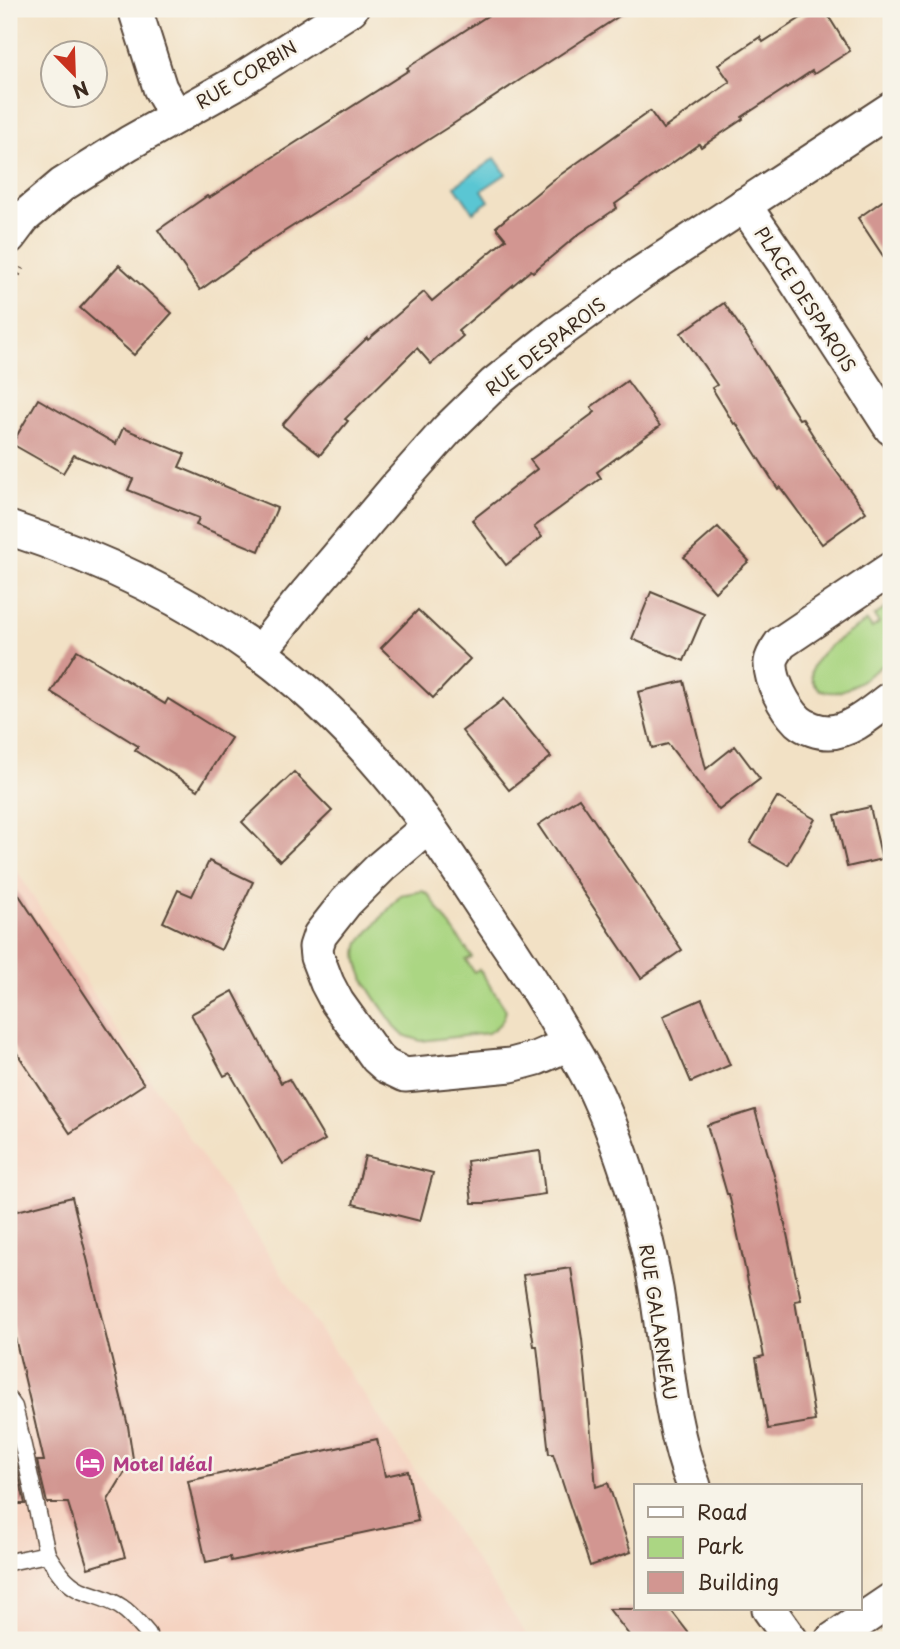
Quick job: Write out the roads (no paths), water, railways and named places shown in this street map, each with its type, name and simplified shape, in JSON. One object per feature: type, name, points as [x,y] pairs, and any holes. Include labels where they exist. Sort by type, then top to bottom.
[{"type":"street","points":[[135,9],[160,88],[176,116]]},
{"type":"street","name":"RUE CORBIN","points":[[9,237],[24,217],[49,194],[129,143],[234,84],[351,9]]},
{"type":"street","name":"RUE DESPAROIS","points":[[259,653],[399,484],[447,430],[494,384],[555,335],[641,273],[891,109]]},
{"type":"street","name":"PLACE DESPAROIS","points":[[744,205],[891,428]]},
{"type":"street","name":"RUE GALARNEAU","points":[[9,528],[118,570],[182,604],[259,653],[294,681],[353,737],[392,780],[428,827],[517,958],[569,1044],[595,1090],[617,1142],[643,1226],[660,1313],[675,1424],[693,1484]]},
{"type":"street","points":[[891,569],[781,643],[772,659],[771,672],[778,692],[799,721],[816,730],[828,732],[850,726],[891,698]]},
{"type":"street","points":[[428,827],[382,866],[346,902],[320,935],[316,947],[317,957],[337,1002],[377,1058],[386,1066],[405,1075],[511,1065],[537,1058],[569,1044]]},
{"type":"street","points":[[832,1640],[891,1600]]},
{"type":"street","points":[[770,1610],[791,1640]]},
{"type":"lane","points":[[9,1400],[17,1419],[47,1554],[57,1571],[67,1582],[81,1590],[123,1608],[148,1634]]},
{"type":"lane","points":[[9,1562],[47,1554]]},
{"type":"water","points":[[495,158],[506,174],[482,190],[489,201],[473,212],[455,186]]},
{"type":"place","name":"Motel Idéal","points":[[90,1463]]}]
